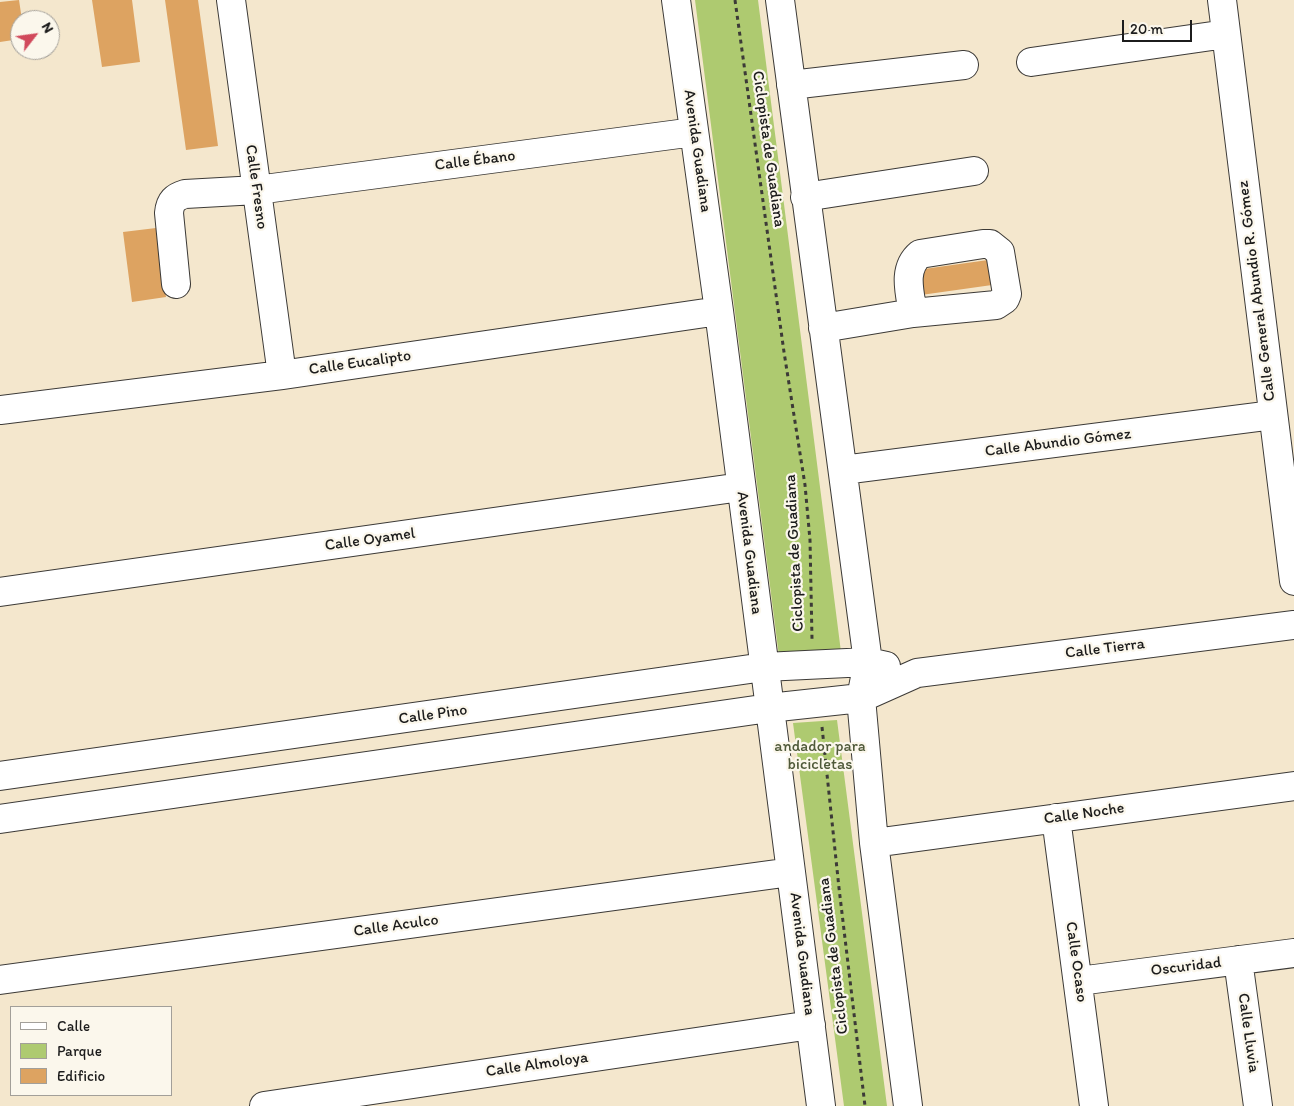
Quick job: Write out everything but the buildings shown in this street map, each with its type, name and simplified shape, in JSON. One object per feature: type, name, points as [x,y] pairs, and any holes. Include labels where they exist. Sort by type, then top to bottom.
[{"type":"street","name":"Calle Fresno","points":[[231,0],[282,375]]},
{"type":"street","name":"Avenida Guadiana","points":[[676,0],[719,311],[821,1106]]},
{"type":"street","points":[[780,0],[868,662],[862,698],[874,843],[908,1106]]},
{"type":"street","name":"Calle General Abundio R. Gómez","points":[[1222,0],[1294,581]]},
{"type":"street","points":[[1031,62],[1226,34]]},
{"type":"street","points":[[791,85],[964,65]]},
{"type":"street","name":"Calle Ébano","points":[[176,284],[169,213],[173,199],[178,196],[257,190],[694,132]]},
{"type":"street","points":[[805,197],[974,171]]},
{"type":"street","name":"Calle Eucalipto","points":[[0,410],[282,375],[719,311]]},
{"type":"street","points":[[823,328],[912,313]]},
{"type":"street","name":"Calle Abundio Gómez","points":[[843,470],[1272,415]]},
{"type":"street","name":"Calle Oyamel","points":[[0,592],[741,487]]},
{"type":"street","name":"Calle Tierra","points":[[862,698],[917,673],[1294,625]]},
{"type":"street","name":"Calle Pino","points":[[0,776],[764,667],[868,662]]},
{"type":"street","name":"Calle Tierra","points":[[868,662],[917,673]]},
{"type":"street","points":[[0,819],[769,708],[862,698]]},
{"type":"street","name":"Calle Noche","points":[[874,843],[1294,786]]},
{"type":"street","name":"Calle Ocaso","points":[[1056,818],[1094,1106]]},
{"type":"street","name":"Calle Aculco","points":[[0,980],[791,872]]},
{"type":"street","name":"Oscuridad","points":[[1079,981],[1294,953]]},
{"type":"street","name":"Calle Lluvia","points":[[1238,960],[1258,1106]]},
{"type":"street","name":"Calle Almoloya","points":[[264,1106],[810,1025]]},
{"type":"path","name":"Ciclopista de Guadiana","points":[[736,0],[784,352],[805,485],[810,540],[812,643],[815,665]]},
{"type":"path","name":"Ciclopista de Guadiana","points":[[819,702],[865,1106]]},
{"type":"green space","points":[[695,0],[758,0],[841,652],[779,656]]},
{"type":"green space","name":"andador para bicicletas","points":[[837,720],[887,1106],[844,1106],[793,723]]}]
